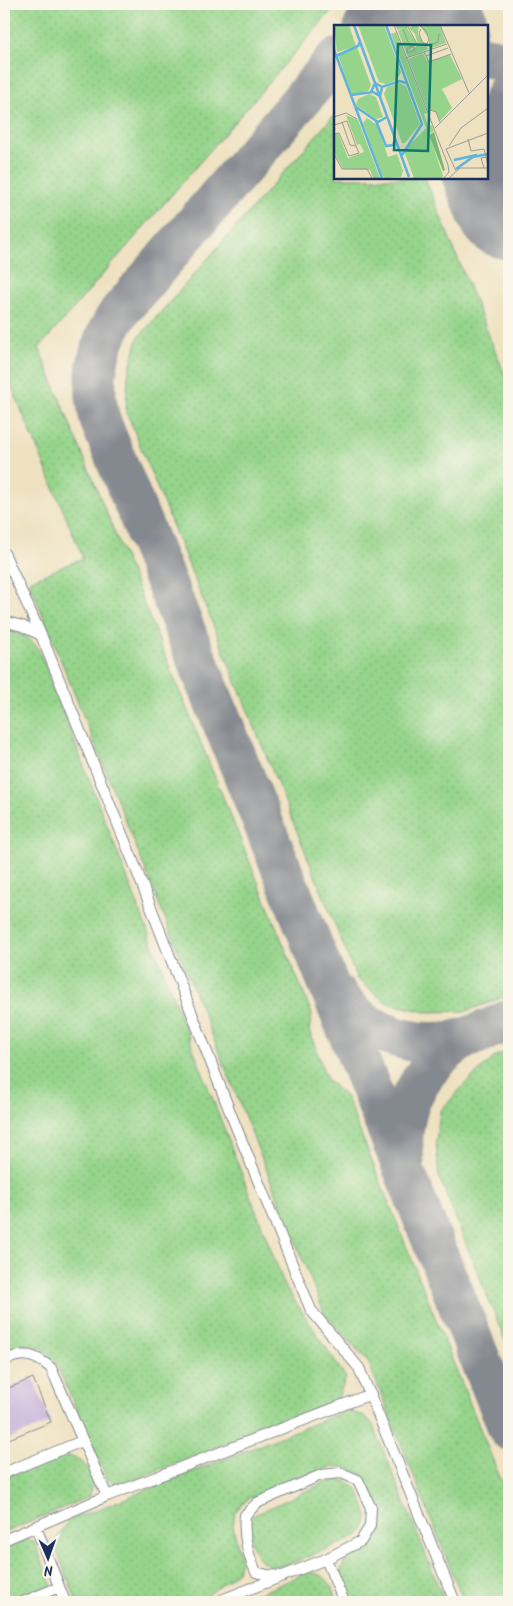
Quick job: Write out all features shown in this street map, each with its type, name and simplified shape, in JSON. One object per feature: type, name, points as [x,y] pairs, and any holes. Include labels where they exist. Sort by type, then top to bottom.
[{"type":"lane","points":[[4,553],[41,635],[133,861],[310,1310],[360,1368],[455,1602]]},
{"type":"lane","points":[[4,621],[22,626],[41,635]]},
{"type":"lane","points":[[4,1360],[27,1354],[40,1358],[51,1368],[82,1442],[108,1496]]},
{"type":"lane","points":[[4,1540],[108,1496],[371,1394]]},
{"type":"lane","points":[[4,1473],[82,1442]]},
{"type":"lane","points":[[218,1602],[326,1559],[361,1541],[370,1526],[371,1508],[358,1480],[342,1474],[321,1475],[257,1503],[244,1515],[243,1531],[249,1558],[256,1572],[267,1576],[283,1576]]},
{"type":"lane","points":[[36,1527],[65,1602]]},
{"type":"lane","points":[[326,1559],[344,1602]]},
{"type":"lane","points":[[23,1602],[59,1587]]},
{"type":"green space","points":[[4,4],[337,4],[39,348],[312,1014],[309,1030],[327,1080],[346,1097],[509,1500],[509,1602],[464,1602],[368,1361],[325,1315],[29,581],[83,558],[6,373],[4,373]]},
{"type":"green space","points":[[334,115],[334,179],[425,179],[509,385],[509,995],[467,1011],[425,1012],[387,1003],[357,979],[126,411],[128,375],[138,338]]},
{"type":"green space","points":[[4,629],[24,636],[32,641],[39,650],[285,1286],[346,1378],[337,1400],[128,1482],[116,1483],[107,1479],[56,1363],[47,1353],[40,1347],[30,1345],[4,1350]]},
{"type":"green space","points":[[509,1051],[509,1350],[439,1177],[436,1141],[440,1111],[467,1082],[496,1056]]},
{"type":"green space","points":[[346,1411],[365,1416],[373,1425],[445,1602],[348,1602],[340,1583],[341,1570],[346,1559],[362,1550],[377,1537],[380,1515],[370,1488],[361,1474],[348,1468],[333,1466],[249,1498],[235,1512],[233,1526],[241,1561],[237,1572],[208,1595],[204,1602],[77,1602],[54,1544],[68,1521]]},
{"type":"green space","points":[[67,1455],[81,1462],[90,1470],[92,1482],[88,1497],[4,1533],[4,1478],[54,1457]]},
{"type":"green space","points":[[332,1479],[349,1483],[355,1487],[360,1495],[367,1515],[366,1524],[361,1533],[356,1537],[285,1566],[272,1566],[262,1561],[255,1552],[251,1540],[249,1528],[252,1516]]},
{"type":"green space","points":[[23,1539],[35,1543],[58,1602],[4,1602],[4,1547]]},
{"type":"green space","points":[[308,1572],[321,1575],[328,1581],[337,1602],[240,1602]]},
{"type":"building","points":[[33,1378],[51,1422],[4,1441],[4,1390]]},
{"type":"taxiway","points":[[365,25],[380,4]]},
{"type":"taxiway","points":[[433,20],[439,25]]},
{"type":"taxiway","points":[[488,57],[509,62]]},
{"type":"taxiway","points":[[334,61],[120,311],[101,349],[96,377],[97,405],[100,420],[509,1430]]},
{"type":"taxiway","points":[[495,173],[495,130],[500,109],[509,89]]},
{"type":"taxiway","points":[[337,995],[348,1008],[373,1027],[403,1039],[419,1042],[435,1043],[459,1040],[509,1020]]},
{"type":"taxiway","points":[[404,1162],[404,1123],[416,1089],[425,1074],[437,1061],[467,1037]]},
{"type":"runway","points":[[426,4],[435,25]]},
{"type":"runway","points":[[488,154],[509,207]]}]
